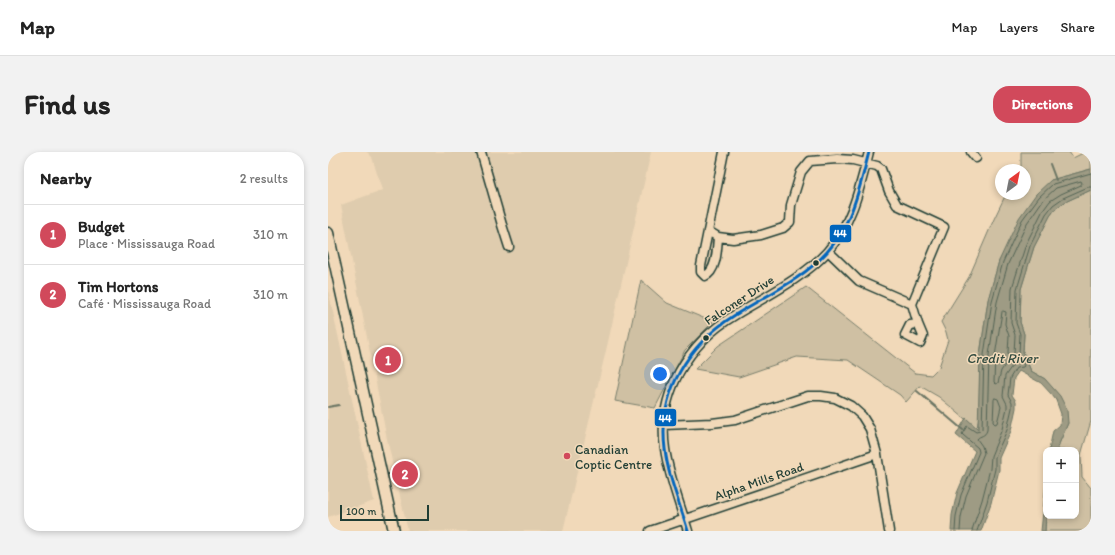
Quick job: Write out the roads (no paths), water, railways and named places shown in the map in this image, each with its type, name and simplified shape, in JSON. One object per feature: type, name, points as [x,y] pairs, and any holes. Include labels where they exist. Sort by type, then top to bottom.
[{"type":"main road","points":[[328,233],[394,531]]},
{"type":"street","points":[[481,152],[509,247]]},
{"type":"street","points":[[718,237],[712,270],[710,274],[705,276],[701,272],[701,266],[724,152]]},
{"type":"street","name":"Falconer Drive","points":[[688,531],[664,448],[666,409],[676,377],[692,352],[705,337],[717,327],[797,278],[828,251],[839,235],[851,212],[857,197],[869,152]]},
{"type":"street","points":[[708,231],[718,237],[733,239],[761,235],[783,228],[790,222],[791,205],[801,172],[810,161],[838,159],[853,160],[878,166],[881,169],[889,191],[898,205],[944,227],[912,304],[918,324]]},
{"type":"street","points":[[828,251],[859,281],[912,304]]},
{"type":"street","points":[[664,425],[712,423],[735,420],[808,396],[835,398],[851,406],[862,416],[870,429],[876,454],[889,531]]},
{"type":"street","name":"Alpha Mills Road","points":[[650,531],[876,454]]},
{"type":"water","name":"Credit River","points":[[1091,169],[1091,190],[1065,202],[1056,208],[1050,216],[1034,247],[1021,289],[1020,322],[1024,334],[1023,352],[1031,371],[1045,379],[1060,396],[1067,410],[1068,423],[1058,447],[1050,447],[1053,431],[1060,425],[1061,414],[1056,400],[1041,383],[1019,371],[1014,378],[1012,395],[1016,401],[1016,408],[1011,431],[999,458],[999,470],[991,503],[981,531],[951,531],[952,515],[957,493],[975,451],[956,435],[966,418],[978,429],[980,355],[988,300],[999,261],[1019,218],[1036,194],[1051,180]]},
{"type":"water","points":[[1043,511],[1043,519],[1046,519],[1045,531],[1041,531]]},
{"type":"waterway","points":[[1050,164],[1056,180]]},
{"type":"waterway","points":[[917,391],[963,430]]},
{"type":"waterway","points":[[328,407],[339,405]]},
{"type":"place","name":"Budget","points":[[388,360]]},
{"type":"place","name":"Canadian Coptic Centre","points":[[567,456]]},
{"type":"place","name":"Tim Hortons","points":[[405,474]]}]
